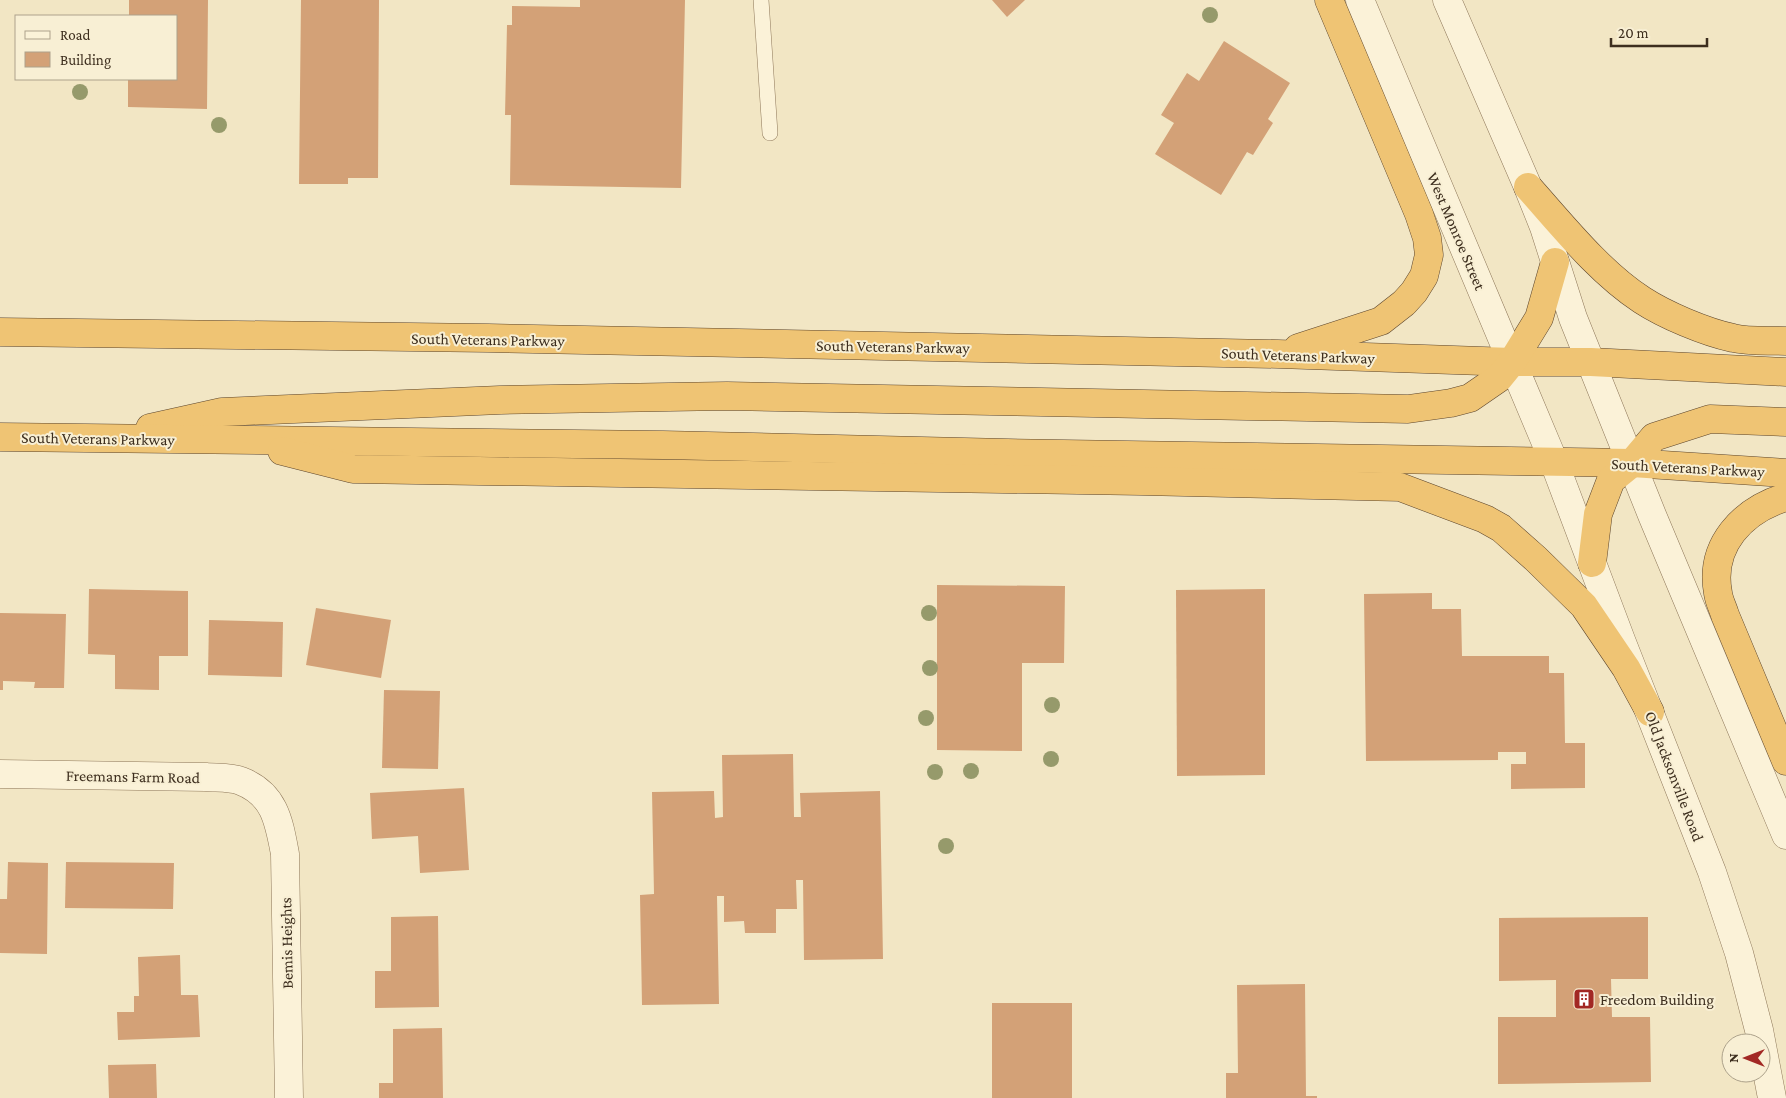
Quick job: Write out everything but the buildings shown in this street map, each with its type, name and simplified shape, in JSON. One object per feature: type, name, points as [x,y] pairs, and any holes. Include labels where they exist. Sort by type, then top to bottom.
[{"type":"highway","points":[[1278,354],[1381,321],[1404,303],[1414,292],[1424,276],[1429,255],[1428,238],[1419,214],[1329,0]]},
{"type":"highway","points":[[1528,187],[1583,248],[1616,280],[1640,299],[1657,309],[1692,324],[1734,339],[1786,341]]},
{"type":"highway","points":[[102,438],[222,412],[510,400],[727,396],[1408,409],[1470,398],[1499,378],[1512,362],[1539,318],[1555,262]]},
{"type":"highway","name":"South Veterans Parkway","points":[[0,332],[488,338],[1278,354],[1512,362],[1591,362],[1786,372]]},
{"type":"highway","points":[[1592,563],[1598,514],[1611,480],[1632,464],[1654,437],[1710,419],[1786,422]]},
{"type":"highway","name":"South Veterans Parkway","points":[[0,436],[663,445],[1554,462],[1632,464],[1786,473]]},
{"type":"highway","points":[[237,440],[353,469],[1400,487],[1486,518],[1501,528],[1536,559],[1584,606],[1626,668],[1650,712]]},
{"type":"highway","points":[[1786,497],[1763,506],[1748,515],[1738,525],[1726,540],[1720,557],[1717,575],[1718,594],[1725,615],[1786,761]]},
{"type":"street","name":"West Monroe Street","points":[[1360,0],[1554,462]]},
{"type":"street","points":[[1447,0],[1528,187],[1544,227],[1574,318],[1591,362],[1786,835]]},
{"type":"street","name":"Old Jacksonville Road","points":[[1554,462],[1712,872],[1739,953],[1759,1030],[1772,1098]]},
{"type":"street","name":"Freemans Farm Road","points":[[0,774],[206,777],[240,780],[262,793]]},
{"type":"street","name":"Bemis Heights","points":[[262,793],[279,820],[285,854],[289,1098]]},
{"type":"lane","points":[[761,0],[770,134]]},
{"type":"place","name":"Freedom Building","points":[[1584,999]]}]
